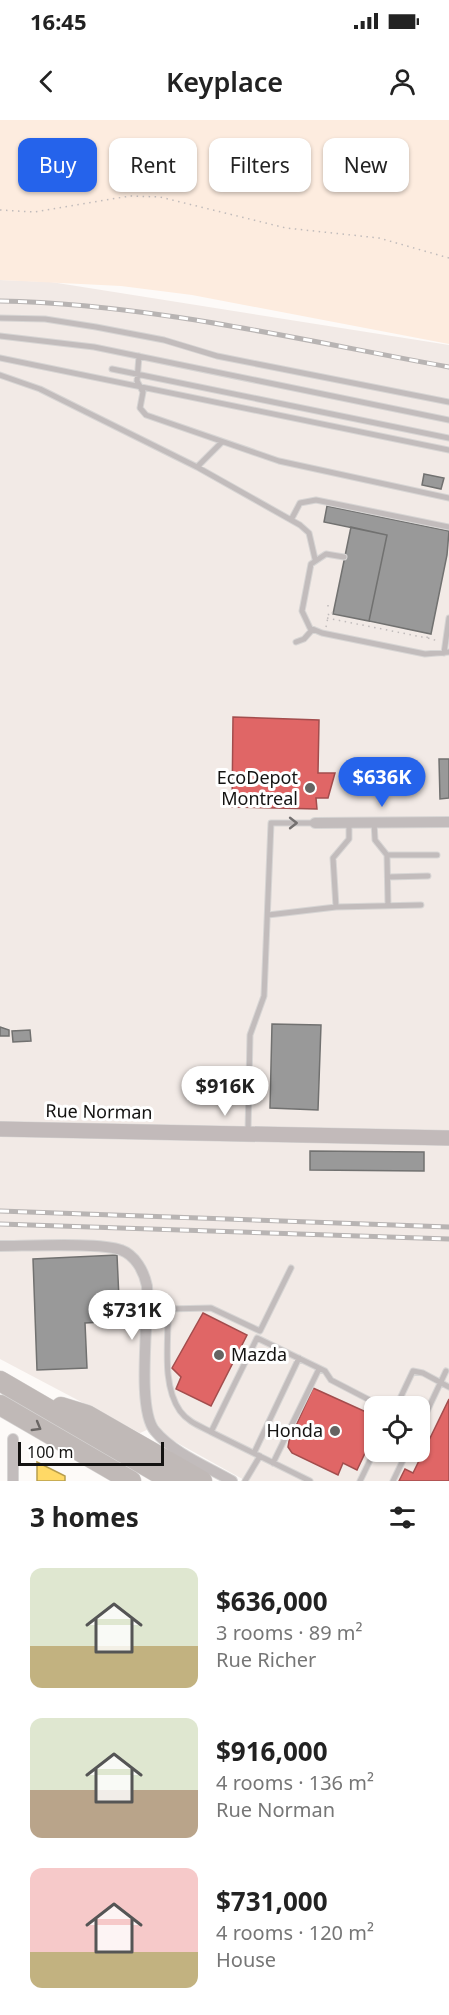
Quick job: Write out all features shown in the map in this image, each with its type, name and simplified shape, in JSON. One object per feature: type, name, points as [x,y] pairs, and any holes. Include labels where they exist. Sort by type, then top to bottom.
[{"type":"highway","points":[[0,1381],[172,1481]]},
{"type":"highway","points":[[27,1397],[87,1415],[202,1481]]},
{"type":"highway","points":[[0,1405],[131,1481]]},
{"type":"highway","points":[[75,1448],[120,1481]]},
{"type":"street","points":[[315,823],[449,822]]},
{"type":"street","name":"Rue Norman","points":[[0,1129],[449,1138]]},
{"type":"street","points":[[0,1246],[119,1249],[132,1257],[142,1271],[147,1286],[145,1401],[149,1423],[168,1443],[232,1481]]},
{"type":"street","points":[[13,1439],[13,1481]]},
{"type":"lane","points":[[0,318],[45,319],[96,327],[164,340],[217,356],[449,402]]},
{"type":"lane","points":[[0,336],[64,342],[139,356],[449,420]]},
{"type":"lane","points":[[139,356],[136,374],[143,396],[140,408],[144,414],[221,443],[297,466],[449,498]]},
{"type":"lane","points":[[0,358],[449,450]]},
{"type":"lane","points":[[112,369],[449,438]]},
{"type":"lane","points":[[0,375],[40,389],[197,467],[291,520],[309,533],[315,559],[308,577],[302,608],[305,622],[312,630],[425,654],[447,652],[445,643],[449,618]]},
{"type":"lane","points":[[197,467],[221,443]]},
{"type":"lane","points":[[291,520],[300,503],[315,500],[449,527]]},
{"type":"lane","points":[[315,559],[326,554],[344,558]]},
{"type":"lane","points":[[296,642],[304,639],[312,630]]},
{"type":"lane","points":[[336,908],[333,858],[349,840],[349,822]]},
{"type":"lane","points":[[374,822],[375,840],[387,855],[388,905]]},
{"type":"lane","points":[[248,1134],[250,1035],[264,996],[271,823],[315,823]]},
{"type":"lane","points":[[387,855],[437,855]]},
{"type":"lane","points":[[388,877],[428,876]]},
{"type":"lane","points":[[268,915],[336,908],[421,905]]},
{"type":"lane","points":[[211,1432],[291,1268]]},
{"type":"lane","points":[[147,1310],[211,1308],[260,1331]]},
{"type":"lane","points":[[168,1309],[170,1384],[175,1400],[188,1420],[310,1481]]},
{"type":"lane","points":[[257,1338],[319,1369],[331,1380],[364,1397]]},
{"type":"lane","points":[[245,1481],[299,1358]]},
{"type":"lane","points":[[273,1463],[319,1369]]},
{"type":"lane","points":[[401,1396],[413,1371],[449,1387]]},
{"type":"lane","points":[[430,1406],[446,1371]]},
{"type":"lane","points":[[360,1481],[369,1462]]},
{"type":"lane","points":[[393,1481],[402,1462]]},
{"type":"path","points":[[0,210],[34,212],[130,196],[146,196],[286,228],[379,238],[449,258]]},
{"type":"path","points":[[326,627],[328,605]]},
{"type":"path","points":[[328,612],[333,613]]},
{"type":"path","points":[[327,618],[445,643]]},
{"type":"path","points":[[371,627],[372,622]]},
{"type":"path","points":[[427,638],[428,633]]},
{"type":"shaded area","points":[[0,120],[449,120],[449,344],[192,295],[121,286],[0,280]]},
{"type":"shaded area","points":[[0,280],[51,282],[449,345],[449,1481],[246,1481],[165,1436],[158,1425],[140,1433],[0,1359]]},
{"type":"building: Homes","points":[[37,1462],[65,1476],[65,1481],[37,1481]]},
{"type":"building: Shops","points":[[233,717],[319,720],[318,773],[335,773],[328,798],[316,798],[317,809],[232,807]]},
{"type":"building: Shops","points":[[203,1313],[247,1335],[211,1406],[176,1389],[181,1377],[172,1368]]},
{"type":"building: Shops","points":[[313,1388],[364,1411],[364,1455],[357,1470],[343,1463],[338,1475],[292,1453],[288,1447]]},
{"type":"building: Shops","points":[[449,1399],[449,1481],[399,1481],[405,1469],[413,1473],[418,1462],[430,1462],[430,1438]]},
{"type":"building: Industry","points":[[424,474],[444,478],[441,489],[422,485]]},
{"type":"building: Industry","points":[[327,506],[449,531],[447,555],[431,634],[369,621],[387,535],[324,522]]},
{"type":"building: Industry","points":[[351,527],[387,535],[369,621],[333,614]]},
{"type":"building: Industry","points":[[439,759],[449,759],[449,798],[440,799]]},
{"type":"building: Industry","points":[[272,1024],[321,1025],[318,1110],[270,1108]]},
{"type":"building: Industry","points":[[0,1027],[9,1030],[9,1036],[0,1036]]},
{"type":"building: Industry","points":[[30,1030],[31,1041],[13,1042],[12,1031]]},
{"type":"building: Industry","points":[[310,1151],[424,1152],[424,1171],[310,1170]]},
{"type":"building: Industry","points":[[117,1255],[120,1321],[85,1323],[87,1368],[37,1370],[33,1259]]},
{"type":"railway","points":[[0,301],[57,304],[170,316],[449,367]]},
{"type":"railway","points":[[0,1211],[449,1227]]},
{"type":"railway","points":[[0,1224],[449,1239]]},
{"type":"place","name":"EcoDepot Montreal","points":[[310,788]]},
{"type":"place","name":"Mazda","points":[[219,1355]]},
{"type":"place","name":"Honda","points":[[335,1431]]}]
